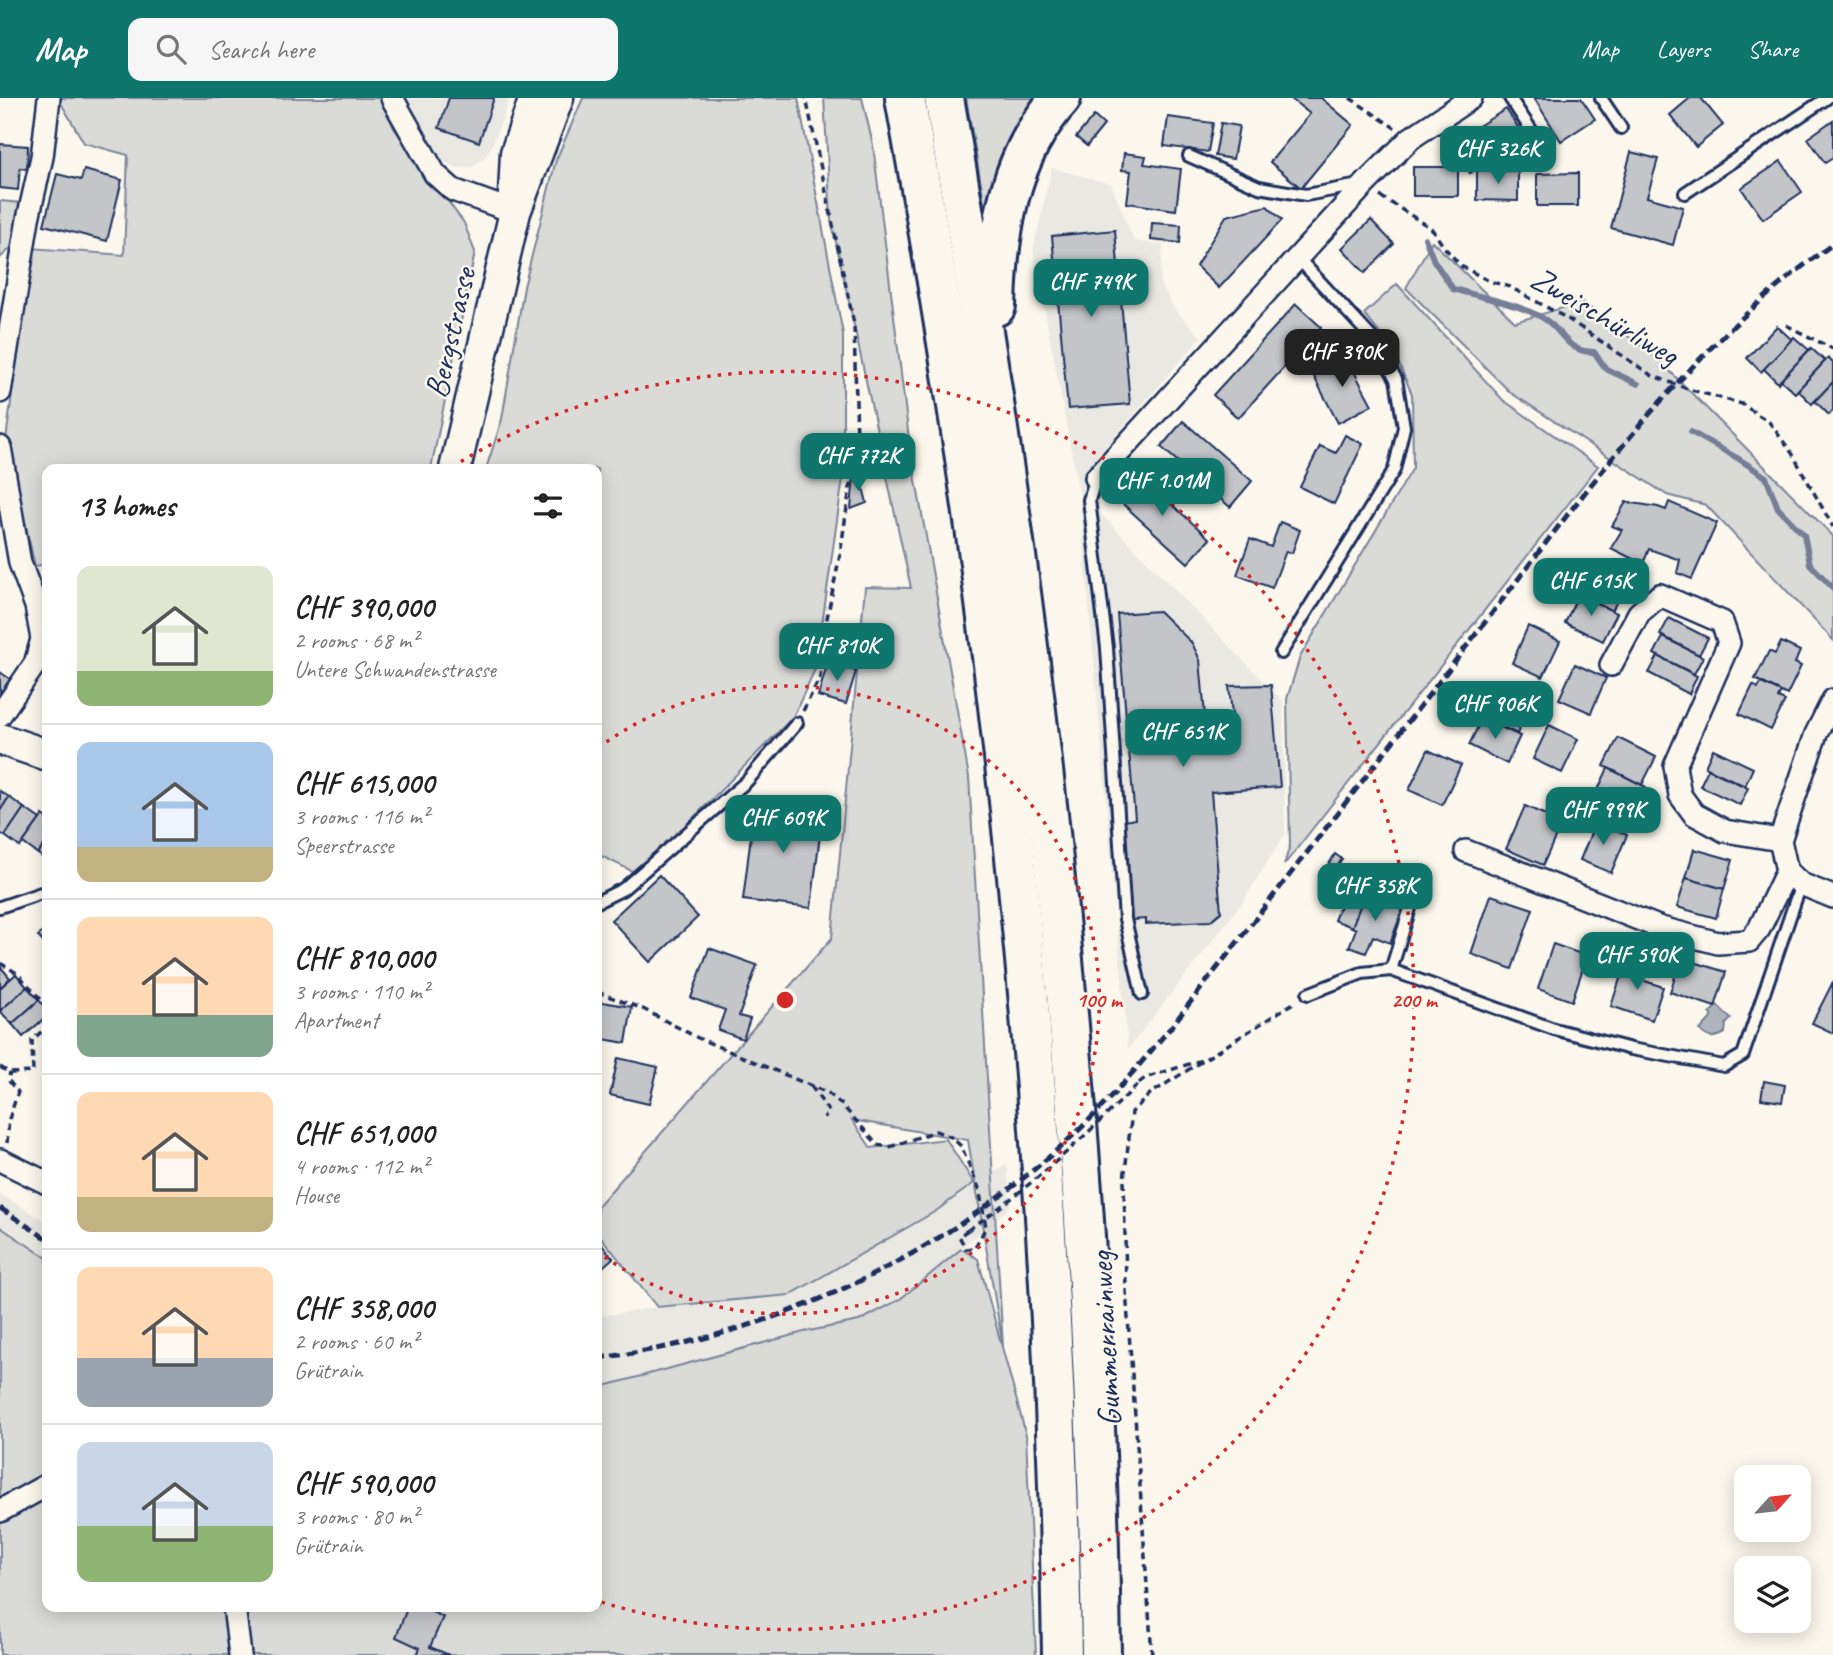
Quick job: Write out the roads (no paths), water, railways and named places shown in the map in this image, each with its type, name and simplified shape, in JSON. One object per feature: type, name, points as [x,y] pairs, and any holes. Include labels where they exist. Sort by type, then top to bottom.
[{"type":"highway","points":[[903,98],[914,144],[946,334],[980,565],[1026,971],[1050,1309],[1062,1655]]},
{"type":"highway","points":[[944,98],[994,389],[1016,541],[1049,815],[1072,1065],[1084,1235],[1096,1465],[1101,1655]]},
{"type":"highway","points":[[994,389],[997,267],[1005,205],[1021,158],[1044,119],[1061,98]]},
{"type":"main road","name":"Bergstrasse","points":[[515,212],[513,176],[516,153],[535,98]]},
{"type":"main road","name":"Bergstrasse","points":[[456,464],[515,212],[558,98]]},
{"type":"main road","points":[[0,740],[42,753]]},
{"type":"street","points":[[0,392],[28,219],[42,157],[49,98]]},
{"type":"street","points":[[392,98],[435,174],[453,190],[515,212]]},
{"type":"street","points":[[1096,478],[1365,184],[1411,138],[1471,98]]},
{"type":"street","points":[[0,447],[10,561],[36,606],[42,634]]},
{"type":"street","points":[[1611,665],[1639,613],[1660,595],[1722,622],[1728,643],[1675,766],[1679,795],[1694,814],[1725,831],[1780,840]]},
{"type":"street","points":[[0,715],[35,664],[42,642]]},
{"type":"street","points":[[1833,700],[1816,734],[1780,840],[1794,877],[1833,897]]},
{"type":"street","points":[[1466,851],[1661,928],[1718,943],[1749,941],[1794,877]]},
{"type":"street","points":[[2,1161],[42,1181]]},
{"type":"street","points":[[0,1511],[42,1488]]},
{"type":"street","points":[[235,1612],[240,1655]]},
{"type":"lane","points":[[1510,98],[1542,148]]},
{"type":"lane","points":[[1601,98],[1621,128]]},
{"type":"lane","points":[[1685,193],[1827,98]]},
{"type":"lane","points":[[1189,156],[1259,187],[1306,195],[1365,184]]},
{"type":"lane","points":[[1281,653],[1394,470],[1404,428],[1396,379],[1372,338],[1297,257]]},
{"type":"lane","points":[[1096,478],[1088,500],[1107,648],[1125,919],[1142,994]]},
{"type":"lane","points":[[602,900],[623,889],[747,781],[797,723]]},
{"type":"lane","points":[[1308,994],[1362,973],[1391,970],[1554,1030],[1631,1049],[1724,1066],[1743,1055],[1794,877]]},
{"type":"lane","points":[[0,907],[42,893]]},
{"type":"lane","points":[[1391,970],[1411,905]]},
{"type":"waterway","points":[[1425,238],[1434,261],[1453,289],[1531,312],[1551,324],[1574,347],[1594,352],[1606,369],[1638,384]]},
{"type":"waterway","points":[[1691,432],[1766,477],[1778,508],[1804,535],[1810,564],[1833,588]]},
{"type":"railway","points":[[602,1357],[664,1347],[730,1331],[794,1309],[856,1283],[916,1251],[973,1215],[1028,1175],[1079,1130],[1115,1093],[1171,1027],[1611,460],[1692,367],[1736,324],[1783,282],[1833,244]]},
{"type":"railway","points":[[0,1208],[42,1236]]}]
